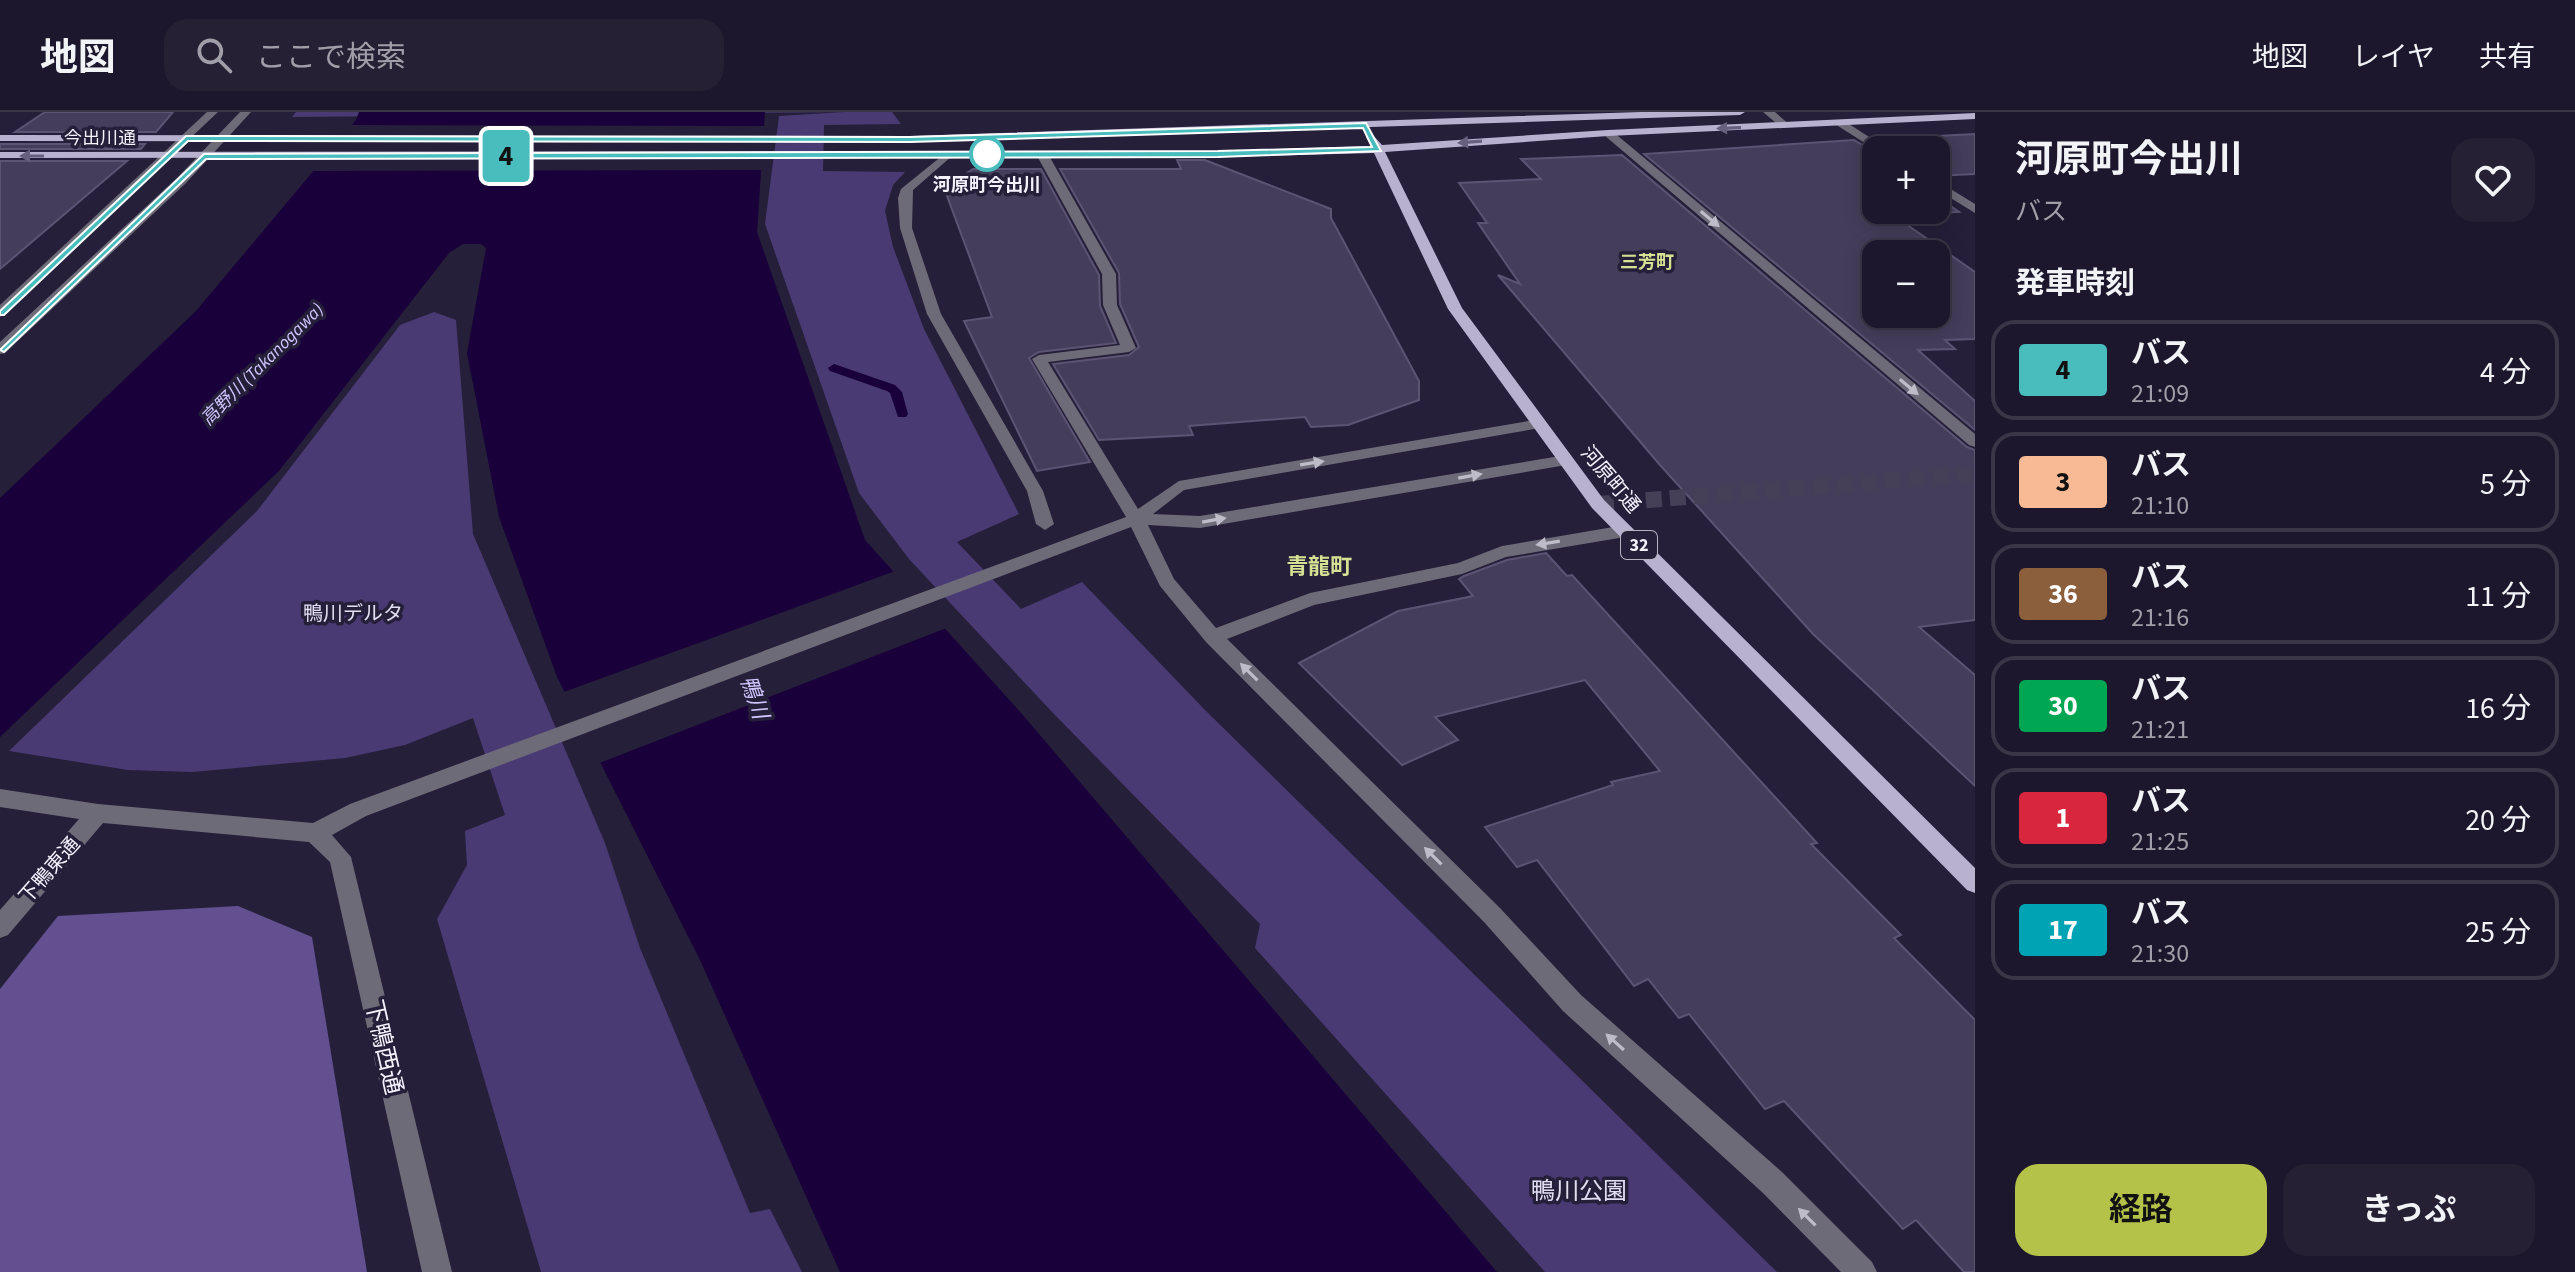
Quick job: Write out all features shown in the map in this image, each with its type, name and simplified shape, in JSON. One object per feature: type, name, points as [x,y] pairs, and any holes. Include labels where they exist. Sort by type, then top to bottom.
[{"type":"main road","name":"河原町通","points":[[1361,112],[1455,309],[1598,504],[1975,883]]},
{"type":"main road","name":"今出川通","points":[[0,138],[910,139],[1740,112]]},
{"type":"main road","name":"今出川通","points":[[0,155],[1042,154],[1378,149],[1608,133],[1975,116]]},
{"type":"street","points":[[0,313],[213,112]]},
{"type":"street","points":[[0,350],[204,157],[246,112]]},
{"type":"street","points":[[1768,112],[1786,126]]},
{"type":"street","points":[[1842,124],[1862,137]]},
{"type":"street","points":[[1608,133],[1975,442]]},
{"type":"street","points":[[948,154],[907,189],[904,198],[906,228],[934,314],[1035,491],[1045,524]]},
{"type":"street","points":[[1042,154],[1109,274],[1110,305],[1129,348],[1039,359],[1136,519],[1166,582],[1213,637],[1492,915],[1572,1003],[1773,1183],[1862,1272]]},
{"type":"street","points":[[1950,193],[1975,209]]},
{"type":"street","points":[[0,798],[98,813],[315,833],[358,810],[1136,519],[1179,486],[1540,424]]},
{"type":"street","points":[[1136,519],[1200,522],[1566,460]]},
{"type":"street","points":[[1213,637],[1310,599],[1462,568],[1502,552],[1625,531]]},
{"type":"street","name":"下鴨東通","points":[[0,927],[98,813]]},
{"type":"street","name":"下鴨西通","points":[[315,833],[340,857],[437,1272]]},
{"type":"green space","points":[[296,112],[845,112],[292,117]]},
{"type":"green space","name":"鴨川公園","points":[[892,112],[901,124],[824,125],[823,171],[905,172],[893,185],[885,211],[893,247],[924,329],[1019,514],[957,542],[1021,609],[1082,582],[1204,709],[1777,1272],[1545,1272],[1255,948],[1260,924],[1053,713],[909,559],[859,493],[765,224],[779,116]]},
{"type":"green space","name":"鴨川デルタ","points":[[434,312],[456,320],[473,534],[605,843],[640,948],[750,1213],[770,1209],[802,1272],[541,1272],[437,919],[467,865],[465,831],[505,815],[473,718],[405,745],[345,758],[192,772],[128,770],[9,751],[257,511],[400,325]]},
{"type":"shaded area","points":[[238,906],[312,937],[367,1272],[0,1272],[0,989],[58,916]]},
{"type":"water","points":[[359,112],[765,112],[757,232],[865,540],[1022,714],[1497,1272],[840,1272],[700,960],[557,677],[499,517],[467,353],[486,248],[481,244],[463,244],[449,253],[279,471],[0,737],[0,498],[196,311],[356,120]]},
{"type":"pier","points":[[347,125],[768,126],[765,170],[309,171]]},
{"type":"pier","points":[[898,570],[949,627],[597,764],[561,693]]},
{"type":"building","points":[[45,112],[173,112],[156,132],[15,132]]},
{"type":"building","points":[[1975,134],[1975,174],[1950,175],[1950,136],[1936,136]]},
{"type":"building","points":[[1854,140],[1862,145],[1862,224],[1906,224],[1929,240],[1862,240],[1862,328],[1950,328],[1950,255],[1975,272],[1975,339],[1945,340],[1955,349],[1918,350],[1975,401],[1975,430],[1644,154]]},
{"type":"building","points":[[0,144],[145,144],[141,149],[0,149]]},
{"type":"building","points":[[1622,155],[1967,447],[1975,450],[1975,620],[1919,627],[1975,675],[1975,786],[1813,634],[1660,465],[1498,275],[1520,284],[1478,223],[1487,223],[1459,183],[1541,179],[1521,159]]},
{"type":"building","points":[[1177,160],[1205,160],[1331,209],[1331,218],[1419,381],[1419,400],[1348,425],[1311,427],[1305,417],[1189,426],[1193,435],[1099,440],[1053,364],[1129,355],[1139,347],[1120,304],[1119,273],[1060,169],[1181,169]]},
{"type":"building","points":[[0,161],[127,161],[0,269]]},
{"type":"building","points":[[973,169],[1041,169],[1099,275],[1100,306],[1116,343],[1039,352],[1029,358],[1090,462],[1037,471],[964,321],[992,317],[944,188]]},
{"type":"building","points":[[1546,553],[1567,576],[1572,575],[1817,843],[1811,844],[1901,935],[1894,938],[1975,1020],[1975,1272],[1964,1272],[1916,1220],[1903,1229],[1784,1101],[1765,1109],[1689,1014],[1679,1018],[1648,979],[1634,986],[1537,860],[1517,867],[1485,827],[1613,785],[1611,782],[1660,771],[1585,680],[1435,717],[1458,740],[1402,765],[1299,663],[1398,611],[1473,596],[1459,579],[1464,576],[1507,560]]},
{"type":"waterway","points":[[834,368],[891,388],[896,392],[902,414]]},
{"type":"tunnel","points":[[1598,504],[1975,474]]},
{"type":"bus line","name":"4","points":[[0,313],[186,138],[910,139],[1366,125],[1378,149],[1218,154],[204,157],[0,350]]},
{"type":"place","name":"河原町今出川","points":[[987,154]]},
{"type":"district","name":"三芳町","points":[[1647,262]]},
{"type":"district","name":"青龍町","points":[[1319,566]]},
{"type":"water label","name":"高野川 (Takanogawa)","points":[[262,364]]},
{"type":"water label","name":"鴨川","points":[[755,697]]}]
